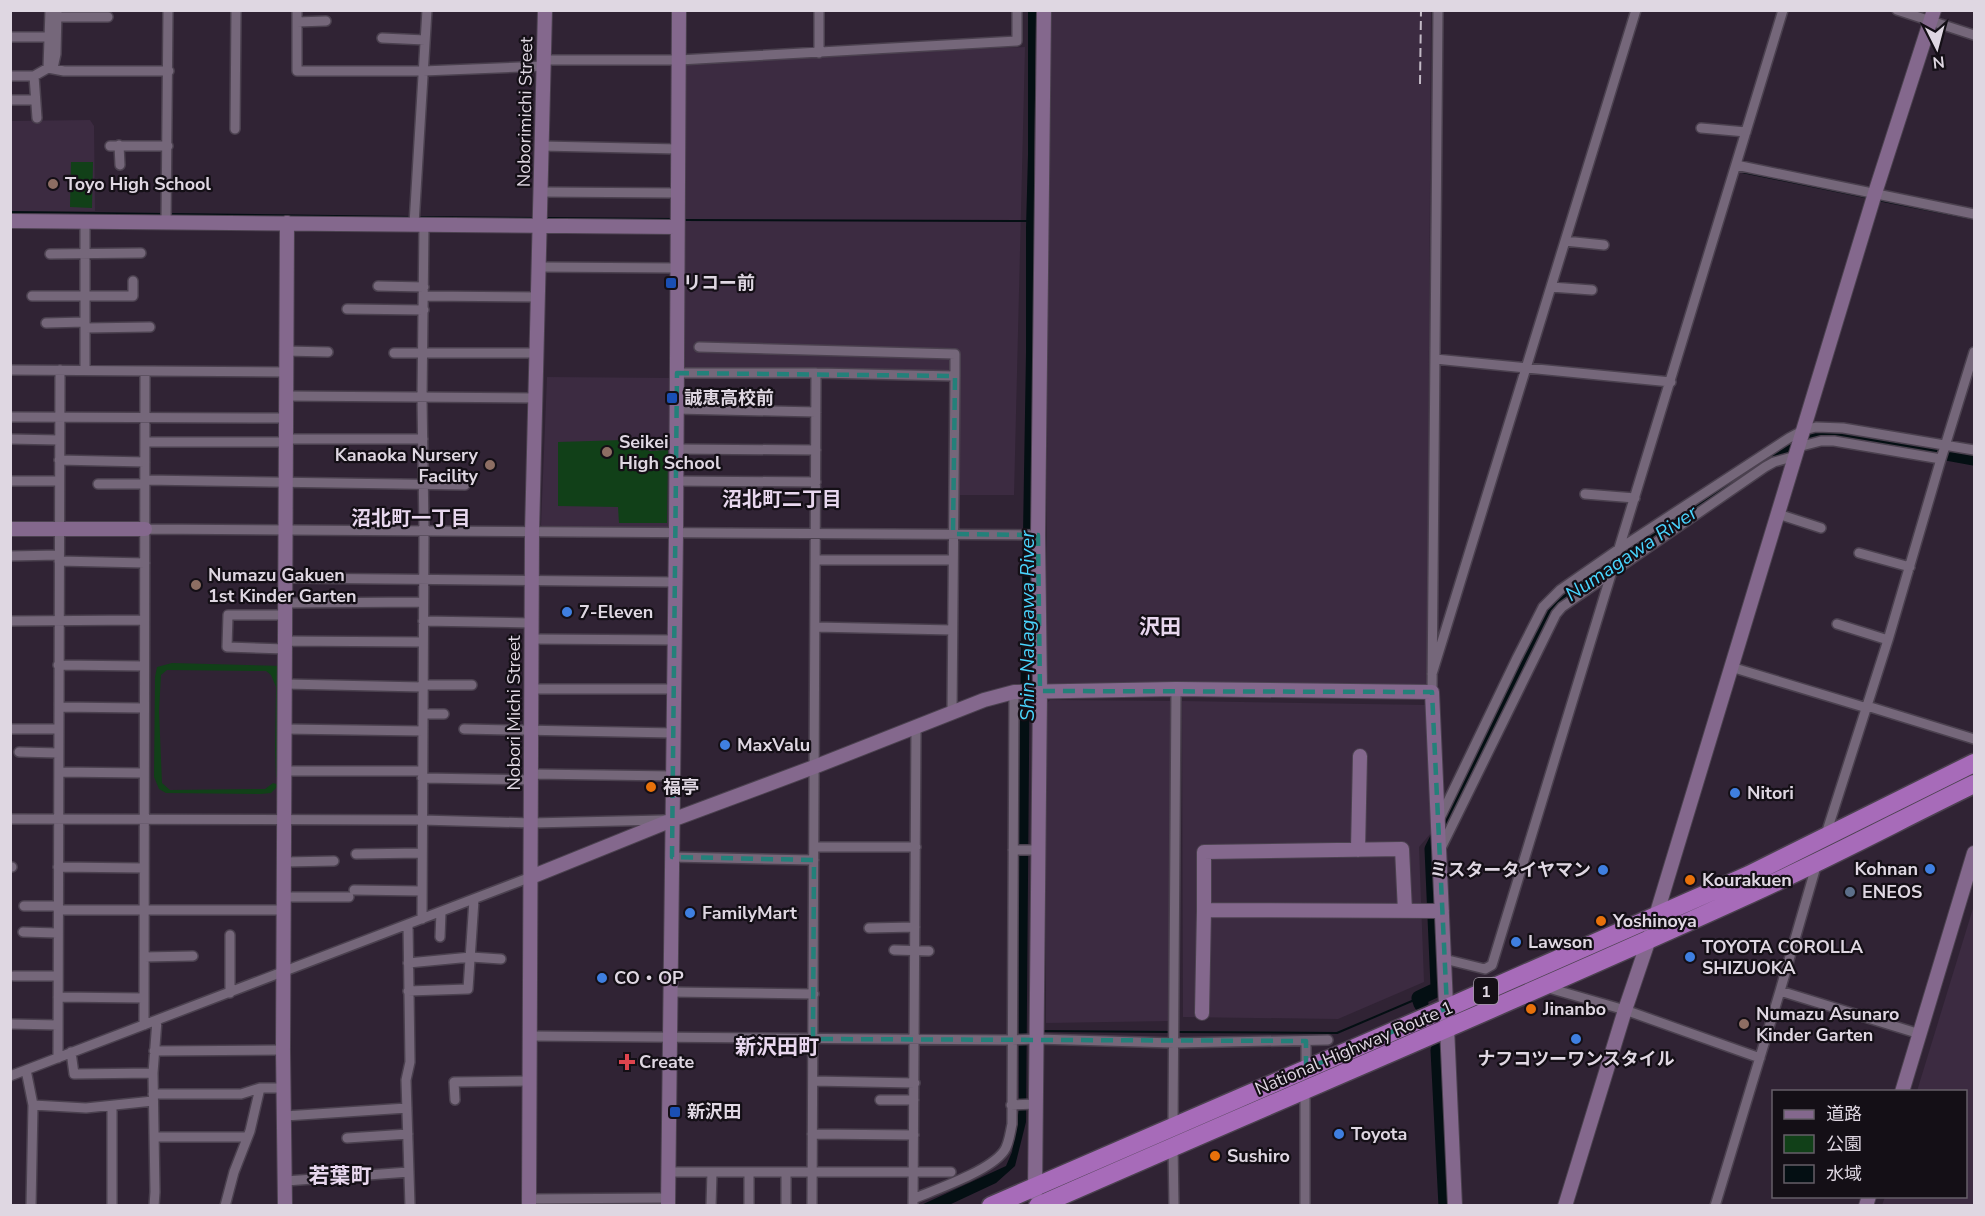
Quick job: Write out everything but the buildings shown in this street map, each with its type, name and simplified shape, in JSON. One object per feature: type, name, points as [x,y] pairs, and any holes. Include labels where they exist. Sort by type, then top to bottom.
[{"type":"highway","name":"National Highway Route 1","points":[[991,1206],[1749,875],[1974,763]]},
{"type":"highway","name":"National Highway Route 1","points":[[1036,1206],[1544,987],[1755,892],[1974,784]]},
{"type":"street","points":[[166,223],[168,10]]},
{"type":"street","points":[[235,129],[236,10]]},
{"type":"street","points":[[297,10],[297,71],[423,71],[544,63],[680,60],[819,53],[1017,41],[1017,10]]},
{"type":"street","points":[[422,919],[424,292],[418,220],[427,10]]},
{"type":"street","name":"Noborimichi Street","points":[[540,220],[545,10]]},
{"type":"street","points":[[529,1202],[668,1202],[676,582],[679,10]]},
{"type":"street","points":[[819,10],[819,53]]},
{"type":"street","points":[[1036,1206],[1034,1038],[1037,1022],[1040,691],[1038,535],[1044,10]]},
{"type":"street","points":[[1438,10],[1432,692],[1439,847],[1436,911],[1444,958],[1455,1206]]},
{"type":"street","points":[[1432,674],[1636,10]]},
{"type":"street","points":[[1444,958],[1485,969],[1492,965],[1783,10]]},
{"type":"street","points":[[1896,10],[1932,16],[1974,35]]},
{"type":"street","points":[[50,68],[56,54],[55,12]]},
{"type":"street","points":[[50,68],[50,37],[55,12]]},
{"type":"street","points":[[55,12],[108,17]]},
{"type":"street","points":[[1565,1206],[1649,939],[1875,193],[1932,16]]},
{"type":"street","points":[[297,22],[326,21]]},
{"type":"street","points":[[10,37],[50,37]]},
{"type":"street","points":[[382,38],[425,40]]},
{"type":"street","points":[[10,76],[34,75],[50,68],[64,71],[169,71]]},
{"type":"street","points":[[34,75],[37,117]]},
{"type":"street","points":[[10,100],[35,100]]},
{"type":"street","points":[[1701,128],[1746,132]]},
{"type":"street","points":[[120,165],[114,145],[168,146]]},
{"type":"street","points":[[542,146],[678,149]]},
{"type":"street","points":[[1736,165],[1974,214]]},
{"type":"street","points":[[541,192],[677,193]]},
{"type":"street","points":[[10,221],[287,223],[540,220],[677,227]]},
{"type":"street","name":"Nobori Michi Street","points":[[529,1202],[532,532],[540,220]]},
{"type":"street","points":[[85,222],[85,370]]},
{"type":"street","points":[[285,1206],[283,1050],[287,223]]},
{"type":"street","points":[[1565,241],[1604,244]]},
{"type":"street","points":[[50,254],[141,253]]},
{"type":"street","points":[[539,267],[677,268]]},
{"type":"street","points":[[32,296],[133,296],[133,281]]},
{"type":"street","points":[[378,286],[424,292],[539,297]]},
{"type":"street","points":[[1551,287],[1592,290]]},
{"type":"street","points":[[347,309],[424,310]]},
{"type":"street","points":[[46,323],[150,327]]},
{"type":"street","points":[[699,347],[955,354],[952,712]]},
{"type":"street","points":[[286,351],[328,352]]},
{"type":"street","points":[[1825,837],[1888,640],[1945,445],[1971,374],[1974,352]]},
{"type":"street","points":[[394,353],[537,353]]},
{"type":"street","points":[[1435,359],[1671,381]]},
{"type":"street","points":[[10,370],[286,372]]},
{"type":"street","points":[[58,1058],[60,370]]},
{"type":"street","points":[[144,1025],[145,371]]},
{"type":"street","points":[[677,373],[955,376]]},
{"type":"street","points":[[812,1206],[816,373]]},
{"type":"street","points":[[286,396],[536,398]]},
{"type":"street","points":[[676,410],[816,412]]},
{"type":"street","points":[[10,417],[286,418]]},
{"type":"street","points":[[1438,824],[1543,607],[1560,590],[1619,549],[1804,430],[1816,427],[1843,428],[1974,450]]},
{"type":"street","points":[[10,439],[59,440]]},
{"type":"street","points":[[146,442],[282,442],[286,439],[423,440]]},
{"type":"street","points":[[1439,847],[1556,614],[1562,607],[1765,467],[1821,441],[1834,441],[1941,459]]},
{"type":"street","points":[[676,449],[816,450]]},
{"type":"street","points":[[59,460],[145,462]]},
{"type":"street","points":[[10,481],[59,481]]},
{"type":"street","points":[[676,481],[816,482]]},
{"type":"street","points":[[98,484],[145,482],[465,485]]},
{"type":"street","points":[[1585,494],[1635,498]]},
{"type":"street","points":[[1778,514],[1821,528]]},
{"type":"street","points":[[10,529],[1038,535]]},
{"type":"street","points":[[1859,553],[1910,567]]},
{"type":"street","points":[[10,556],[145,563]]},
{"type":"street","points":[[816,560],[952,560]]},
{"type":"street","points":[[285,578],[676,582]]},
{"type":"street","points":[[423,602],[285,609],[228,615],[227,647],[423,642]]},
{"type":"street","points":[[10,621],[144,620]]},
{"type":"street","points":[[423,621],[532,623]]},
{"type":"street","points":[[1837,624],[1888,640]]},
{"type":"street","points":[[815,627],[952,630]]},
{"type":"street","points":[[532,639],[675,640]]},
{"type":"street","points":[[58,665],[144,666]]},
{"type":"street","points":[[1731,667],[1974,739]]},
{"type":"street","points":[[285,684],[472,685]]},
{"type":"street","points":[[531,689],[674,689]]},
{"type":"street","points":[[10,1076],[474,900],[672,820],[814,768],[984,700],[1017,692],[1040,691],[1176,689],[1432,692]]},
{"type":"street","points":[[1173,1127],[1176,689]]},
{"type":"street","points":[[916,728],[913,1204],[991,1165],[1005,1150],[1010,1136],[1014,1105],[1013,850],[1017,692]]},
{"type":"street","points":[[59,707],[143,708]]},
{"type":"street","points":[[423,714],[444,714]]},
{"type":"street","points":[[10,729],[58,729]]},
{"type":"street","points":[[285,729],[423,731]]},
{"type":"street","points":[[464,729],[673,733]]},
{"type":"street","points":[[19,752],[58,753]]},
{"type":"street","points":[[1358,850],[1360,756]]},
{"type":"street","points":[[284,771],[532,777],[673,776]]},
{"type":"street","points":[[59,772],[143,773]]},
{"type":"street","points":[[10,819],[422,820],[531,823],[672,820]]},
{"type":"street","points":[[814,847],[916,847]]},
{"type":"street","points":[[1202,1013],[1204,852],[1402,849],[1405,911]]},
{"type":"street","points":[[1013,850],[1038,850]]},
{"type":"street","points":[[356,854],[421,853]]},
{"type":"street","points":[[1903,1090],[1974,853]]},
{"type":"street","points":[[672,857],[814,860]]},
{"type":"street","points":[[285,862],[334,861]]},
{"type":"street","points":[[1715,1206],[1818,861]]},
{"type":"street","points":[[58,867],[144,868]]},
{"type":"street","points":[[24,906],[144,911],[285,904],[351,893],[421,891]]},
{"type":"street","points":[[408,991],[468,989],[474,900]]},
{"type":"street","points":[[1204,910],[1436,911]]},
{"type":"street","points":[[440,937],[441,912]]},
{"type":"street","points":[[408,924],[410,1062],[406,1080],[410,1206]]},
{"type":"street","points":[[869,928],[915,927]]},
{"type":"street","points":[[23,933],[57,933]]},
{"type":"street","points":[[230,935],[230,993]]},
{"type":"street","points":[[894,950],[929,951]]},
{"type":"street","points":[[144,957],[194,956]]},
{"type":"street","points":[[408,963],[471,957],[501,959]]},
{"type":"street","points":[[14,976],[58,976]]},
{"type":"street","points":[[1544,987],[1625,1010],[1760,1058]]},
{"type":"street","points":[[1780,991],[1920,1034]]},
{"type":"street","points":[[671,992],[814,994]]},
{"type":"street","points":[[58,997],[144,998]]},
{"type":"street","points":[[154,1206],[153,1073],[157,1020]]},
{"type":"street","points":[[10,1024],[58,1025]]},
{"type":"street","points":[[530,1036],[915,1040],[1034,1038],[1174,1042],[1328,1040]]},
{"type":"street","points":[[1306,1041],[1306,1069]]},
{"type":"street","points":[[154,1052],[283,1050]]},
{"type":"street","points":[[72,1053],[74,1074],[153,1073]]},
{"type":"street","points":[[26,1070],[33,1105],[32,1206]]},
{"type":"street","points":[[454,1100],[454,1083],[529,1081]]},
{"type":"street","points":[[813,1081],[915,1083]]},
{"type":"street","points":[[33,1105],[86,1108],[112,1106],[153,1098],[241,1094],[261,1088],[285,1088]]},
{"type":"street","points":[[225,1206],[234,1172],[248,1137],[261,1088]]},
{"type":"street","points":[[1305,1089],[1305,1206]]},
{"type":"street","points":[[880,1100],[914,1100]]},
{"type":"street","points":[[1014,1105],[1034,1104]]},
{"type":"street","points":[[112,1106],[112,1206]]},
{"type":"street","points":[[285,1116],[407,1108]]},
{"type":"street","points":[[347,1138],[408,1134]]},
{"type":"street","points":[[813,1134],[914,1135]]},
{"type":"street","points":[[154,1137],[248,1137]]},
{"type":"street","points":[[1173,1146],[1174,1206]]},
{"type":"street","points":[[286,1181],[409,1172]]},
{"type":"street","points":[[668,1172],[914,1174],[951,1172]]},
{"type":"street","points":[[711,1206],[712,1172]]},
{"type":"street","points":[[748,1172],[749,1206]]},
{"type":"street","points":[[786,1173],[786,1206]]},
{"type":"highlighted area","points":[[677,373],[955,376],[953,534],[1038,535],[1040,691],[1432,692],[1447,1008],[1306,1069],[1306,1041],[813,1039],[814,860],[672,857]]},
{"type":"shaded area","points":[[1049,11],[1431,11],[1427,688],[1046,685]]},
{"type":"shaded area","points":[[1025,47],[1014,495],[958,495],[958,372],[683,370],[684,63]]},
{"type":"shaded area","name":"Toyo High School","points":[[90,120],[94,126],[95,211],[11,211],[10,121]]},
{"type":"shaded area","name":"Seikei High School","points":[[547,377],[670,378],[670,530],[545,529],[541,525]]},
{"type":"shaded area","points":[[1050,700],[1174,701],[1170,1021],[1046,1023],[1046,704]]},
{"type":"shaded area","points":[[1182,701],[1428,705],[1432,832],[1419,847],[1424,982],[1338,1019],[1183,1017]]},
{"type":"shaded area","points":[[1974,905],[1974,1205],[1882,1205],[1885,1198],[1967,1198],[1967,1090],[1917,1090]]},
{"type":"green space","points":[[71,162],[93,162],[92,208],[70,207]]},
{"type":"green space","points":[[624,440],[625,446],[646,446],[649,451],[668,450],[667,523],[619,523],[618,507],[558,506],[558,442]]},
{"type":"green space","points":[[172,663],[282,666],[280,778],[276,777],[276,687],[271,675],[266,671],[167,670],[161,675],[159,711],[162,783],[170,790],[265,789],[273,783],[279,785],[271,793],[166,793],[159,789],[154,777],[155,677],[157,667]]},
{"type":"water","name":"Shin-Nalagawa River","points":[[1028,11],[1036,11],[1026,1122],[1015,1166],[996,1183],[949,1205],[919,1206],[1006,1166],[1012,1152],[1019,1109],[1018,835],[1026,353]]},
{"type":"waterway","points":[[1737,171],[1870,198]]},
{"type":"waterway","points":[[1878,200],[1974,219]]},
{"type":"waterway","points":[[10,212],[164,214]]},
{"type":"waterway","points":[[169,214],[413,217]]},
{"type":"waterway","points":[[418,217],[536,218]]},
{"type":"waterway","points":[[544,218],[674,219]]},
{"type":"waterway","points":[[682,220],[1028,221]]},
{"type":"waterway","name":"Numagawa River","points":[[1421,1004],[1419,998],[1438,989],[1432,849],[1552,610],[1563,598],[1786,448],[1816,435],[1843,434],[1974,458]]},
{"type":"waterway","points":[[1177,1032],[1337,1033],[1419,998]]},
{"type":"waterway","points":[[1042,1031],[1171,1032]]},
{"type":"waterway","name":"Numagawa River","points":[[1438,1050],[1446,1206]]},
{"type":"railway","points":[[1420,84],[1421,10]]},
{"type":"place","name":"Toyo High School","points":[[53,184]]},
{"type":"place","name":"リコー前","points":[[671,283]]},
{"type":"place","name":"誠恵高校前","points":[[672,398]]},
{"type":"place","name":"Seikei High School","points":[[607,452]]},
{"type":"place","name":"Kanaoka Nursery Facility","points":[[490,465]]},
{"type":"place","name":"Numazu Gakuen 1st Kinder Garten","points":[[196,585]]},
{"type":"place","name":"7-Eleven","points":[[567,612]]},
{"type":"place","name":"MaxValu","points":[[725,745]]},
{"type":"place","name":"福亭","points":[[651,787]]},
{"type":"place","name":"Nitori","points":[[1735,793]]},
{"type":"place","name":"Kohnan","points":[[1930,869]]},
{"type":"place","name":"ミスタータイヤマン","points":[[1603,870]]},
{"type":"place","name":"Kourakuen","points":[[1690,880]]},
{"type":"place","name":"ENEOS","points":[[1850,892]]},
{"type":"place","name":"FamilyMart","points":[[690,913]]},
{"type":"place","name":"Yoshinoya","points":[[1601,921]]},
{"type":"place","name":"Lawson","points":[[1516,942]]},
{"type":"place","name":"TOYOTA COROLLA SHIZUOKA","points":[[1690,957]]},
{"type":"place","name":"CO・OP","points":[[602,978]]},
{"type":"place","name":"Jinanbo","points":[[1531,1009]]},
{"type":"place","name":"Numazu Asunaro Kinder Garten","points":[[1744,1024]]},
{"type":"place","name":"ナフコツーワンスタイル","points":[[1576,1039]]},
{"type":"place","name":"Create","points":[[627,1062]]},
{"type":"place","name":"新沢田","points":[[675,1112]]},
{"type":"place","name":"Toyota","points":[[1339,1134]]},
{"type":"place","name":"Sushiro","points":[[1215,1156]]},
{"type":"district","name":"沼北町二丁目","points":[[782,499]]},
{"type":"district","name":"沼北町一丁目","points":[[411,518]]},
{"type":"district","name":"沢田","points":[[1160,627]]},
{"type":"district","name":"新沢田町","points":[[777,1047]]},
{"type":"district","name":"若葉町","points":[[340,1176]]}]
